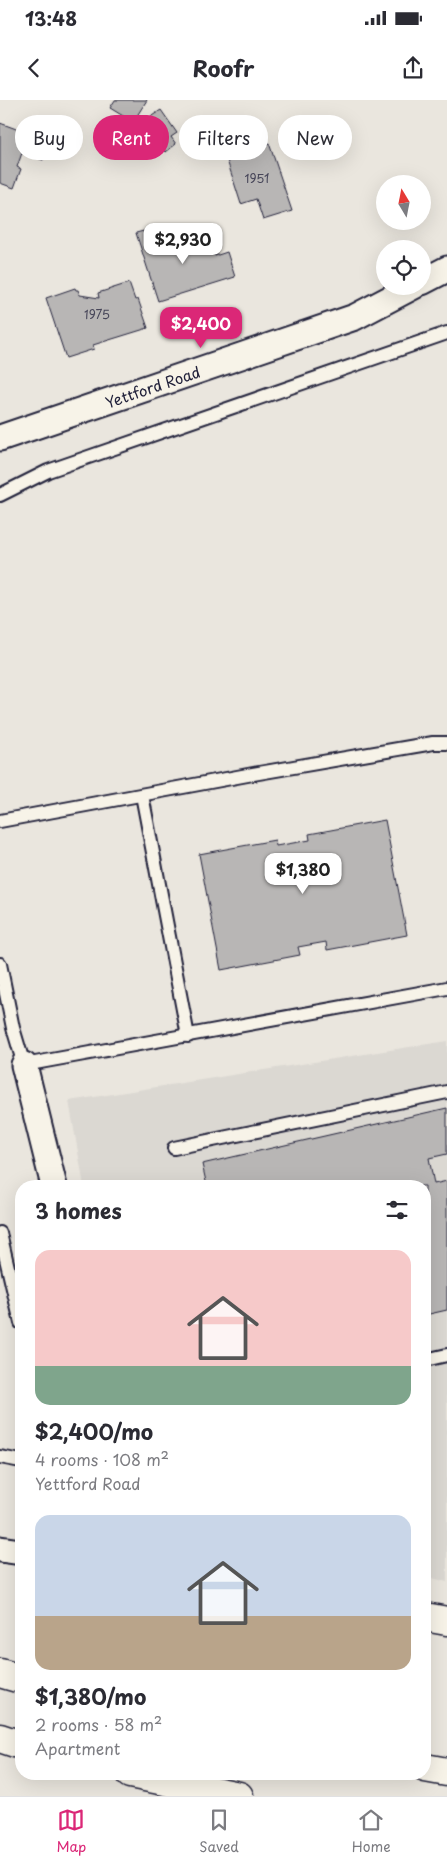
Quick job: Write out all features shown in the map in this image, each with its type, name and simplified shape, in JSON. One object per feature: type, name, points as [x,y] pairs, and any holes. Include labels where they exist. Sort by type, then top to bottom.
[{"type":"main road","points":[[431,1618],[447,1621]]},
{"type":"main road","points":[[0,1673],[15,1677]]},
{"type":"main road","points":[[0,1738],[15,1743]]},
{"type":"main road","points":[[431,1769],[447,1772]]},
{"type":"main road","points":[[159,1780],[238,1796]]},
{"type":"street","points":[[431,277],[447,269]]},
{"type":"street","name":"Yettford Road","points":[[0,438],[355,317],[397,295]]},
{"type":"street","points":[[24,1065],[53,1180]]},
{"type":"street","points":[[0,1549],[15,1551]]},
{"type":"lane","points":[[0,495],[48,471],[447,333]]},
{"type":"lane","points":[[0,821],[425,745],[447,743]]},
{"type":"lane","points":[[142,795],[188,1036]]},
{"type":"lane","points":[[0,964],[13,1028],[24,1065],[447,988]]},
{"type":"lane","points":[[174,1148],[447,1092]]},
{"type":"lane","points":[[0,1233],[15,1298]]},
{"type":"lane","points":[[431,1359],[447,1355]]},
{"type":"lane","points":[[0,1457],[15,1460]]},
{"type":"shaded area","points":[[447,1041],[447,1582],[431,1578],[431,1180],[83,1180],[69,1101]]},
{"type":"building","points":[[115,100],[147,100],[137,115],[122,115],[110,108]]},
{"type":"building","points":[[161,110],[164,115],[153,115]]},
{"type":"building","points":[[169,122],[177,133],[171,137],[176,144],[169,150]]},
{"type":"building","points":[[0,123],[15,129],[15,160],[20,160],[17,167],[21,169],[14,188],[0,183]]},
{"type":"building","points":[[268,143],[292,211],[263,220],[256,199],[241,204],[227,160],[268,160]]},
{"type":"building","points":[[151,229],[156,247],[198,234],[202,244],[210,242],[215,256],[227,252],[235,277],[158,301],[136,233]]},
{"type":"building","points":[[129,283],[135,300],[138,299],[148,328],[93,345],[94,349],[66,358],[46,298],[75,288],[80,295],[99,298],[98,293]]},
{"type":"building","points":[[385,820],[407,935],[327,950],[326,942],[298,947],[300,955],[221,970],[199,854],[275,840],[276,846],[310,840],[309,834]]},
{"type":"building","points":[[447,1108],[447,1154],[429,1158],[434,1184],[447,1181],[447,1310],[431,1314],[431,1180],[206,1180],[202,1164]]}]
